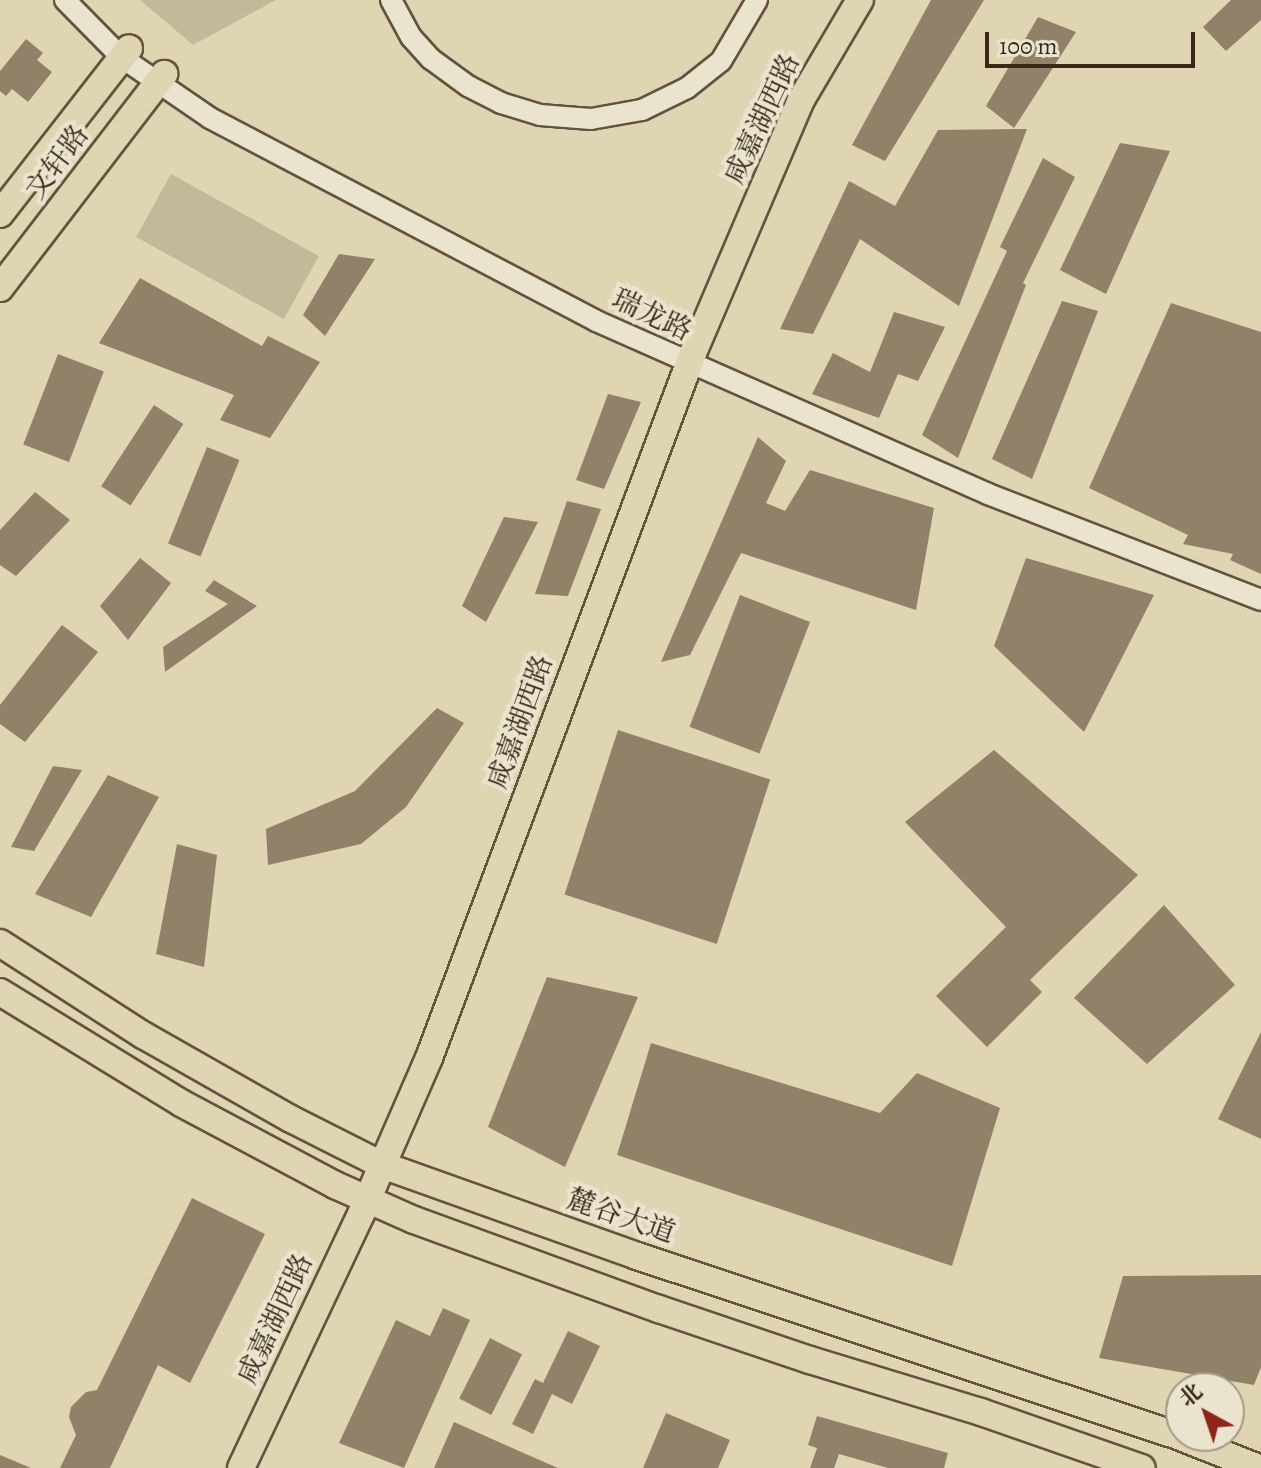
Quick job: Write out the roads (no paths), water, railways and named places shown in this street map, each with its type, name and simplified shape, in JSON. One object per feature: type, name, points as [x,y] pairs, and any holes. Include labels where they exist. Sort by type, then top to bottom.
[{"type":"main road","name":"咸嘉湖西路","points":[[260,1468],[390,1168],[434,1043],[801,100],[860,0]]},
{"type":"main road","name":"咸嘉湖西路","points":[[698,361],[815,107],[878,0]]},
{"type":"main road","name":"文轩路","points":[[0,214],[125,52]]},
{"type":"main road","name":"文轩路","points":[[0,288],[160,79]]},
{"type":"main road","name":"麓谷大道","points":[[0,943],[143,1035],[291,1119],[390,1168],[637,1256],[1178,1436],[1259,1468]]},
{"type":"main road","points":[[0,992],[181,1103],[374,1203],[659,1309],[981,1412],[1142,1468]]},
{"type":"main road","name":"咸嘉湖西路","points":[[241,1468],[374,1203]]},
{"type":"street","name":"瑞龙路","points":[[65,0],[125,52],[210,118],[514,279],[988,494],[1261,600]]},
{"type":"street","name":"瑞龙路","points":[[80,0],[125,52]]},
{"type":"street","points":[[391,0],[411,37],[431,59],[468,86],[501,103],[540,115],[591,119],[642,110],[687,88],[721,61],[757,0]]},
{"type":"street","name":"瑞龙路","points":[[698,361],[992,485],[1261,589]]}]
